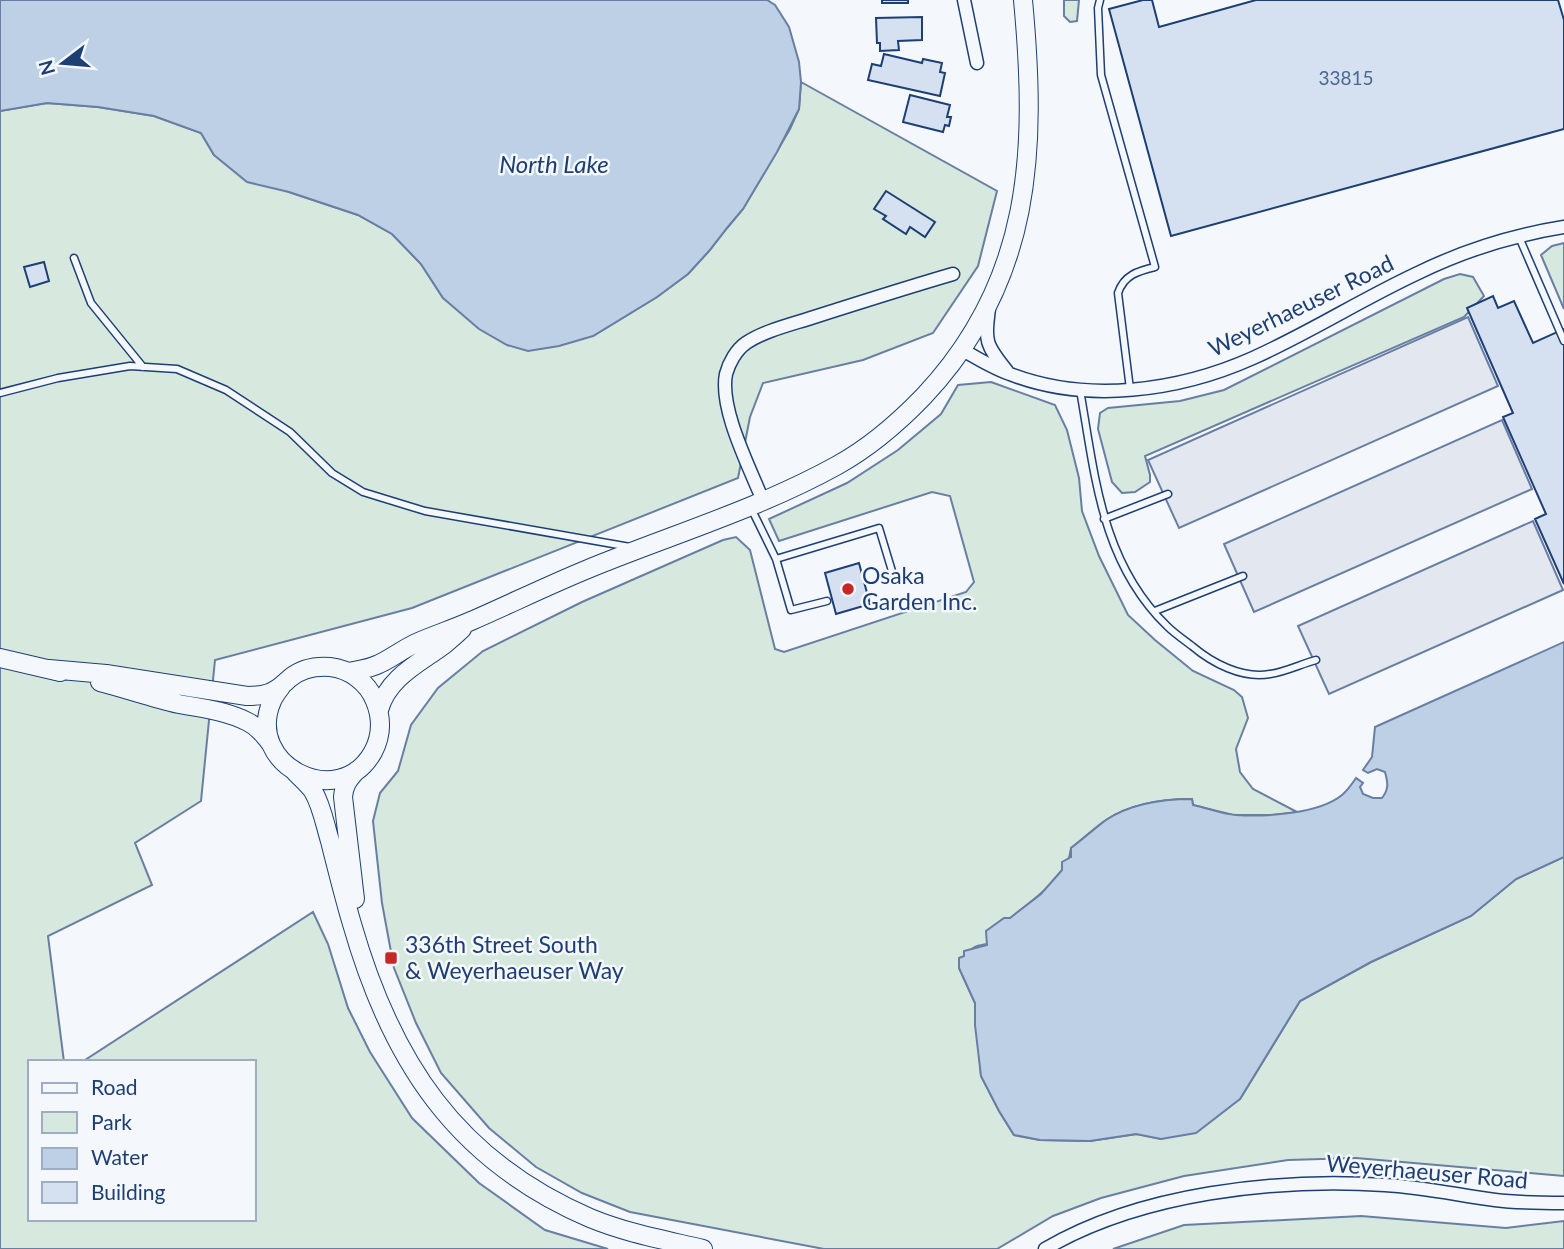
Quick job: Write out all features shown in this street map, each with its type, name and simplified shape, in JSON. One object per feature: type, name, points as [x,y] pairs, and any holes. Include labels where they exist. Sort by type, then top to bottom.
[{"type":"street","points":[[964,0],[977,63]]},
{"type":"street","points":[[348,672],[378,665],[414,644],[587,569],[756,503],[838,465],[875,441],[908,413],[939,381],[963,350],[1002,274],[1017,227],[1027,170],[1029,112],[1025,5]]},
{"type":"street","name":"Weyerhaeuser Road","points":[[963,350],[1009,374],[1080,390],[1108,390],[1186,381],[1252,358],[1448,259],[1519,237],[1564,227]]},
{"type":"street","points":[[756,503],[726,395],[726,374],[733,357],[744,344],[766,333],[953,274]]},
{"type":"street","points":[[990,301],[986,337],[988,346],[1009,374]]},
{"type":"street","points":[[379,710],[394,682],[469,622]]},
{"type":"street","points":[[0,658],[214,710],[250,723],[261,731],[282,761],[310,787],[322,811],[352,924],[389,1027],[427,1091],[456,1126],[505,1169],[564,1206],[616,1227],[703,1249]]},
{"type":"street","points":[[273,747],[268,732],[268,716],[272,701],[291,677],[305,670],[334,667],[362,681],[373,694],[381,727],[377,743],[369,758],[346,782],[343,789],[356,910],[371,981]]},
{"type":"street","points":[[48,669],[106,674],[247,696],[259,696],[281,687]]},
{"type":"street","points":[[295,772],[326,780],[343,777],[358,769]]},
{"type":"street","name":"Weyerhaeuser Road","points":[[1045,1249],[1071,1234],[1109,1219],[1239,1188],[1315,1183],[1386,1185],[1520,1202],[1564,1203]]},
{"type":"lane","points":[[1100,0],[1098,8],[1101,75],[1155,267],[1126,278],[1118,293],[1130,388]]},
{"type":"lane","points":[[1519,237],[1564,341]]},
{"type":"lane","points":[[74,258],[91,303],[143,367]]},
{"type":"lane","points":[[0,393],[58,378],[130,366],[177,369],[226,390],[290,432],[332,473],[363,492],[425,511],[639,549]]},
{"type":"lane","points":[[1080,390],[1104,519],[1116,551],[1135,587],[1167,626],[1204,656],[1233,670],[1270,674],[1316,660]]},
{"type":"lane","points":[[1104,519],[1168,494]]},
{"type":"lane","points":[[756,503],[791,610],[827,601]]},
{"type":"lane","points":[[776,559],[879,528],[895,581]]},
{"type":"lane","points":[[1155,611],[1243,576]]},
{"type":"green space","points":[[1064,0],[1079,0],[1077,21],[1070,22],[1064,16]]},
{"type":"green space","points":[[801,82],[997,191],[978,266],[933,333],[863,360],[763,383],[750,417],[738,478],[412,608],[215,660],[201,801],[135,843],[152,885],[48,936],[64,1060],[28,1060],[28,1221],[256,1221],[256,1060],[85,1060],[313,912],[328,944],[348,1008],[370,1052],[412,1118],[479,1183],[545,1230],[608,1249],[0,1249],[0,111],[47,103],[98,107],[154,116],[201,133],[214,155],[289,192],[358,215],[392,234],[421,264],[443,298],[593,336],[657,297],[688,274],[709,251],[743,209],[799,109]]},
{"type":"green space","points":[[1564,243],[1564,309],[1541,255],[1552,246]]},
{"type":"green space","points":[[1460,274],[1473,277],[1484,296],[1464,317],[1145,456],[1150,482],[1135,492],[1122,493],[1112,482],[1098,429],[1100,413],[1108,408],[1180,401],[1224,390],[1444,279]]},
{"type":"green space","points":[[991,382],[1055,405],[1067,430],[1079,478],[1082,511],[1099,556],[1128,615],[1193,671],[1234,690],[1242,697],[1248,718],[1236,749],[1240,772],[1253,789],[1297,812],[1233,815],[1193,805],[1192,799],[1158,801],[1125,810],[1106,820],[1071,848],[1069,858],[1057,878],[1009,920],[990,942],[967,953],[959,968],[975,1003],[981,1076],[1014,1135],[1040,1140],[1090,1141],[1137,1134],[1161,1139],[1240,1099],[1300,1001],[1371,962],[1471,916],[1516,879],[1564,857],[1564,1176],[1356,1158],[1288,1160],[1184,1176],[1101,1198],[1053,1216],[997,1249],[824,1249],[630,1212],[582,1193],[536,1167],[489,1128],[441,1073],[416,1023],[394,968],[382,903],[373,821],[380,793],[398,771],[411,725],[438,688],[483,651],[582,602],[723,540],[736,537],[750,550],[775,649],[784,652],[966,592],[974,582],[950,496],[932,492],[779,541],[769,519],[847,483],[898,450],[941,414],[958,385]]},
{"type":"green space","points":[[1361,1216],[1506,1228],[1564,1221],[1564,1249],[1113,1249],[1184,1225]]},
{"type":"shaded area","points":[[1468,317],[1498,386],[1179,528],[1148,460]]},
{"type":"shaded area","points":[[1502,420],[1532,489],[1254,612],[1224,544]]},
{"type":"shaded area","points":[[1533,521],[1563,590],[1329,694],[1298,626]]},
{"type":"water","name":"North Lake","points":[[0,0],[767,0],[775,5],[789,27],[799,62],[799,109],[743,209],[688,274],[657,297],[593,336],[528,351],[507,345],[479,329],[443,298],[421,264],[392,234],[358,215],[289,192],[247,182],[214,155],[201,133],[154,116],[98,107],[47,103],[0,111]]},
{"type":"water","points":[[1564,642],[1564,857],[1516,879],[1471,916],[1371,962],[1300,1001],[1240,1099],[1196,1133],[1161,1139],[1136,1134],[1090,1141],[1040,1140],[1014,1135],[981,1076],[975,1003],[959,968],[959,958],[964,956],[964,951],[987,945],[986,931],[1004,918],[1010,918],[1041,894],[1062,870],[1062,862],[1071,857],[1071,848],[1115,815],[1136,806],[1159,801],[1192,799],[1193,805],[1236,815],[1291,813],[1332,801],[1344,793],[1356,778],[1363,783],[1360,787],[1363,794],[1382,798],[1387,786],[1385,772],[1377,769],[1368,773],[1363,770],[1372,757],[1375,727]]},
{"type":"building","points":[[882,0],[908,0],[908,3],[882,3]]},
{"type":"building","points":[[1152,0],[1159,27],[1256,0],[1558,0],[1564,20],[1564,129],[1171,236],[1109,9]]},
{"type":"building","points":[[922,17],[922,40],[898,41],[899,50],[880,51],[876,18]]},
{"type":"building","points":[[884,54],[922,63],[923,59],[942,63],[940,72],[945,73],[940,96],[868,80],[872,64],[881,66]]},
{"type":"building","points":[[910,95],[950,105],[947,117],[951,117],[949,126],[945,125],[943,132],[903,122]]},
{"type":"building","points":[[886,191],[935,222],[925,237],[910,227],[906,234],[883,219],[886,216],[874,209]]},
{"type":"building","points":[[44,262],[49,281],[30,287],[24,267]]},
{"type":"building","points":[[1493,296],[1498,308],[1514,301],[1533,343],[1564,329],[1564,584],[1535,519],[1546,514],[1503,417],[1513,413],[1467,308]]},
{"type":"building","name":"Osaka Garden Inc.","points":[[859,563],[870,604],[836,614],[825,573]]},
{"type":"place","name":"Osaka Garden Inc.","points":[[848,589]]},
{"type":"place","name":"336th Street South & Weyerhaeuser Way","points":[[391,958]]}]
